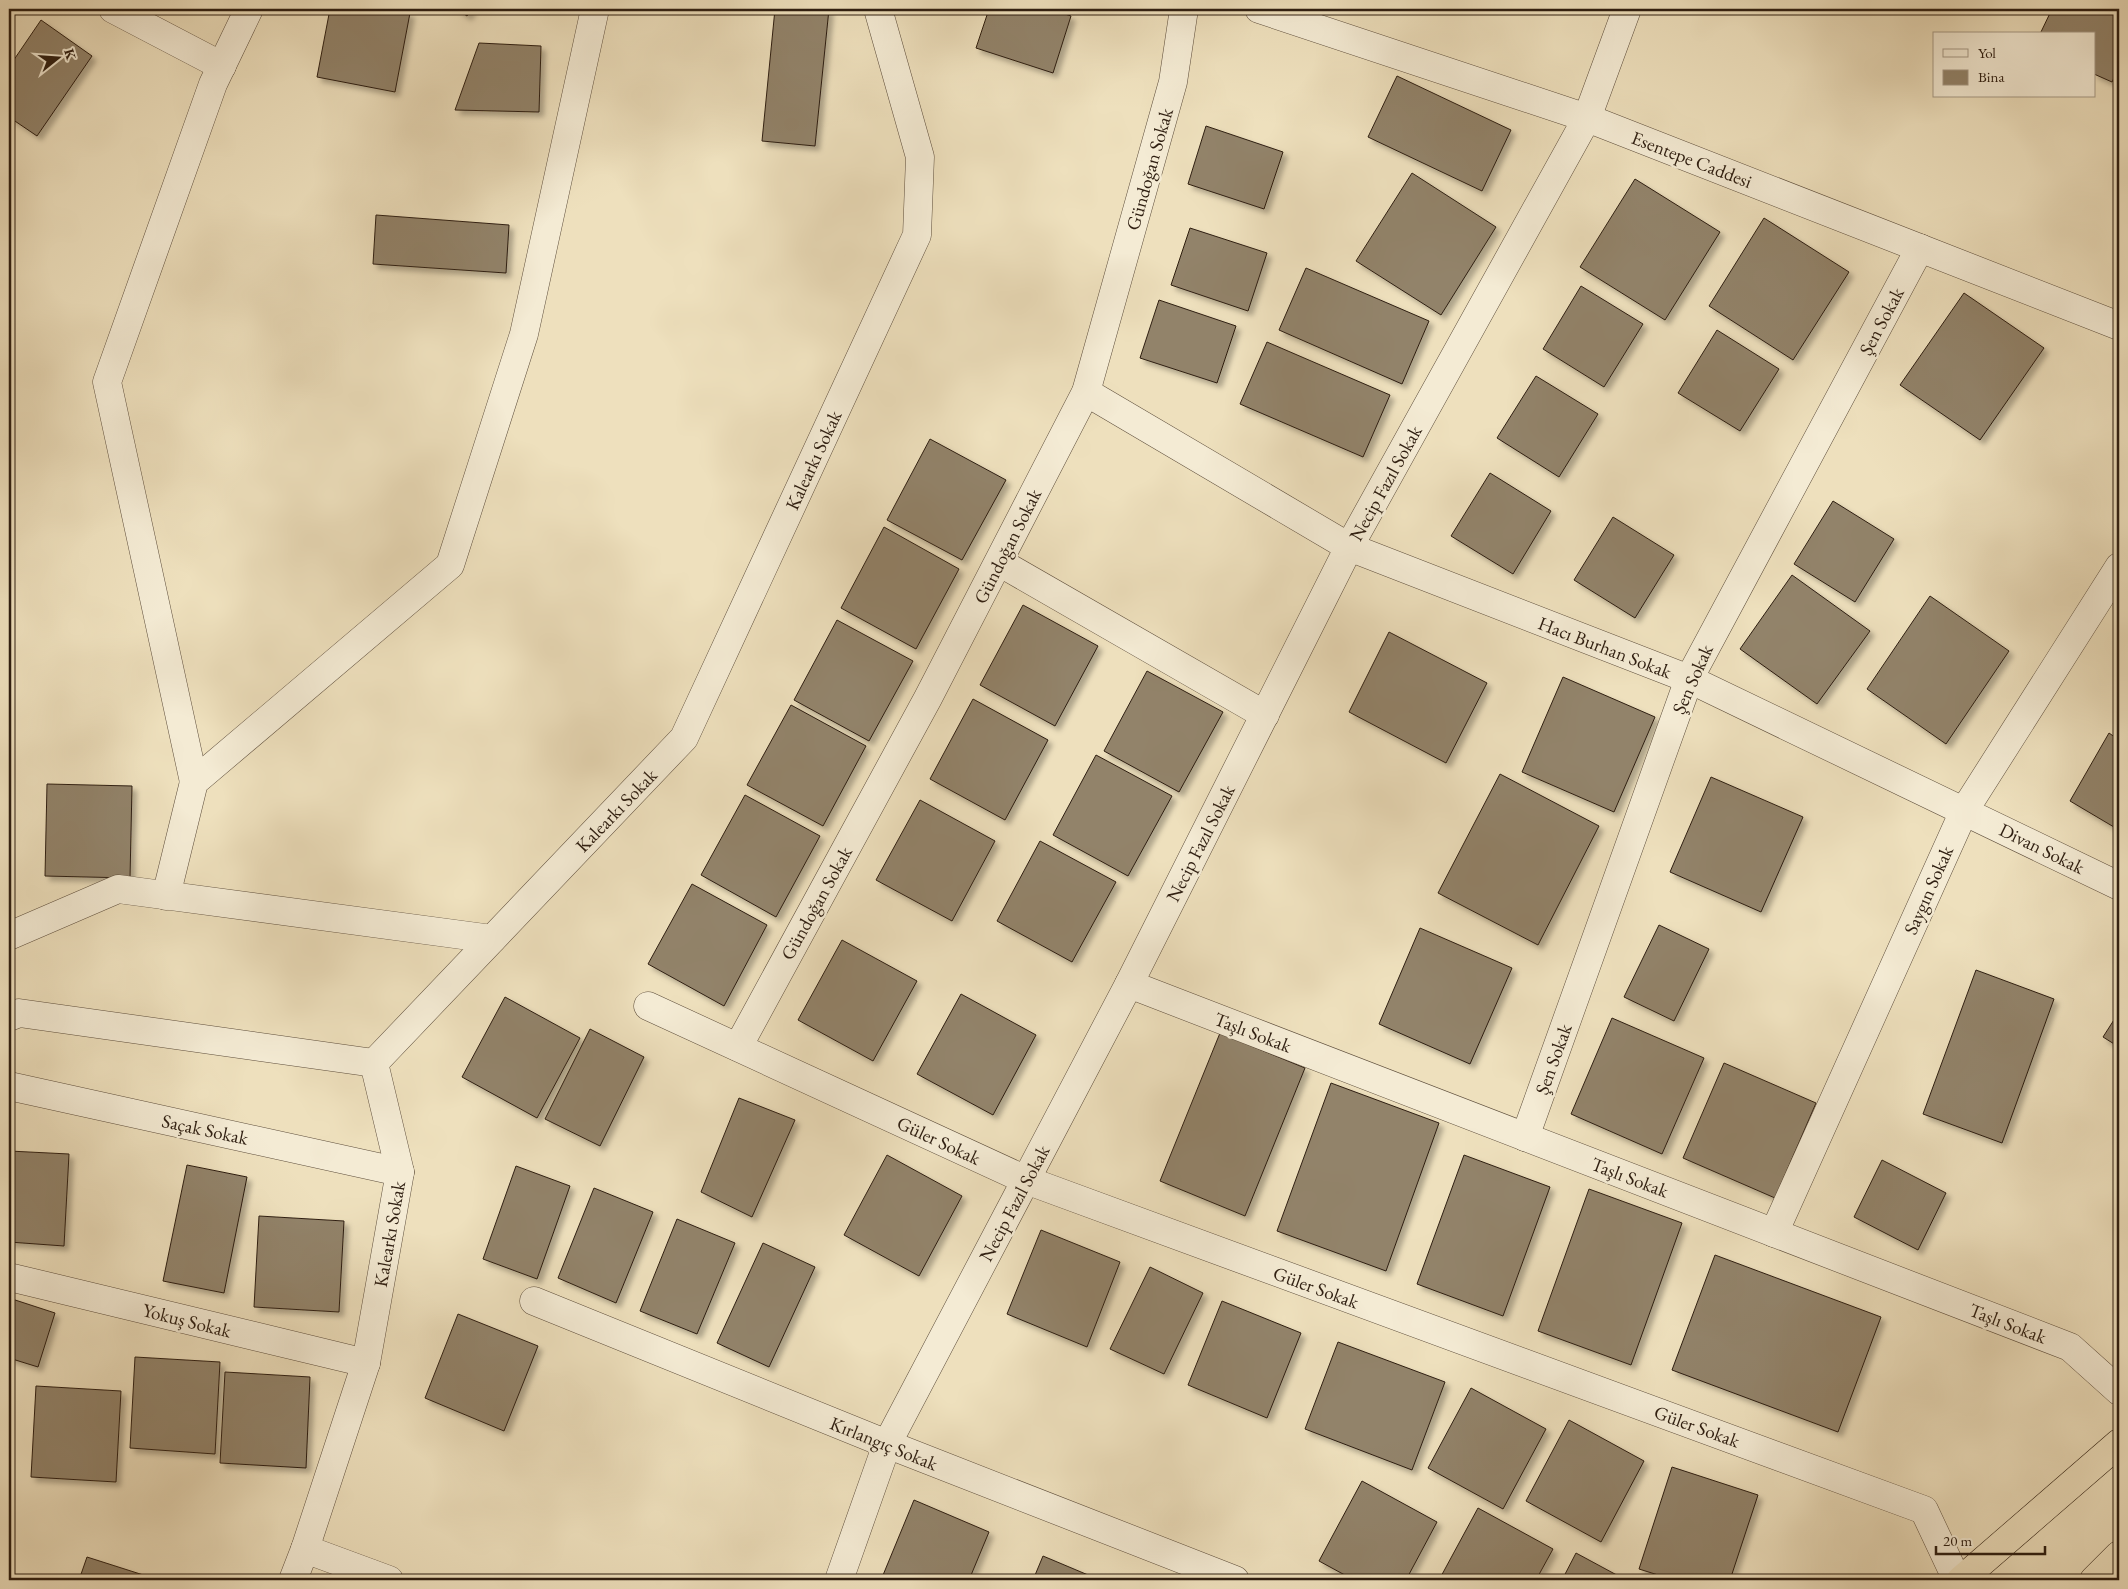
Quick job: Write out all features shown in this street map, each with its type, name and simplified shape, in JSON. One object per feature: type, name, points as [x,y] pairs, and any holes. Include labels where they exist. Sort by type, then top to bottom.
[{"type":"highway","points":[[1961,1580],[2119,1443]]},
{"type":"highway","points":[[2094,1580],[2119,1556]]},
{"type":"street","points":[[113,9],[222,66]]},
{"type":"street","points":[[166,896],[194,782],[107,382],[213,84],[250,9]]},
{"type":"street","points":[[194,782],[450,565],[524,334],[595,9]]},
{"type":"street","name":"Kalearkı Sokak","points":[[293,1580],[366,1363],[400,1172],[374,1063],[684,738],[917,235],[920,157],[878,9]]},
{"type":"street","name":"Gündoğan Sokak","points":[[738,1048],[928,698],[1086,392],[1173,82],[1184,9]]},
{"type":"street","name":"Esentepe Caddesi","points":[[1259,9],[1587,118],[2119,326]]},
{"type":"street","name":"Necip Fazıl Sokak","points":[[839,1580],[887,1444],[1129,984],[1349,547],[1587,118],[1627,9]]},
{"type":"street","name":"Şen Sokak","points":[[1526,1137],[1689,679],[1920,248]]},
{"type":"street","name":"Hacı Burhan Sokak","points":[[1086,392],[1349,547],[1689,679],[1964,811]]},
{"type":"street","points":[[999,562],[1265,715]]},
{"type":"street","name":"Saygın Sokak","points":[[1774,1233],[1964,811],[2119,567]]},
{"type":"street","name":"Divan Sokak","points":[[1964,811],[2119,886]]},
{"type":"street","points":[[9,936],[118,890],[492,939]]},
{"type":"street","name":"Taşlı Sokak","points":[[1129,984],[2070,1347],[2119,1391]]},
{"type":"street","name":"Güler Sokak","points":[[648,1006],[1026,1180],[1924,1510],[1957,1580]]},
{"type":"street","points":[[9,1017],[19,1013],[374,1063]]},
{"type":"street","name":"Saçak Sokak","points":[[9,1086],[400,1172]]},
{"type":"street","name":"Yokuş Sokak","points":[[9,1277],[366,1363]]},
{"type":"street","name":"Kırlangıç Sokak","points":[[534,1301],[887,1444],[1235,1580]]},
{"type":"street","points":[[305,1549],[389,1580]]},
{"type":"building","points":[[330,9],[387,9],[410,13],[395,92],[317,77]]},
{"type":"building","points":[[457,9],[472,9],[467,16]]},
{"type":"building","points":[[775,9],[829,9],[815,146],[762,141]]},
{"type":"building","points":[[989,9],[1049,9],[1071,16],[1053,73],[976,48]]},
{"type":"building","points":[[2052,9],[2119,10],[2119,68],[2112,82],[2096,75],[2096,32],[2041,32]]},
{"type":"building","points":[[41,20],[92,56],[37,136],[9,117],[9,67]]},
{"type":"building","points":[[479,43],[541,46],[539,112],[455,110]]},
{"type":"building","points":[[1397,76],[1511,130],[1482,191],[1368,137]]},
{"type":"building","points":[[1206,126],[1283,152],[1264,209],[1188,184]]},
{"type":"building","points":[[1412,173],[1496,227],[1441,315],[1356,261]]},
{"type":"building","points":[[1635,179],[1720,232],[1665,320],[1580,267]]},
{"type":"building","points":[[376,215],[509,225],[506,273],[373,264]]},
{"type":"building","points":[[1764,218],[1849,272],[1793,360],[1709,306]]},
{"type":"building","points":[[1190,228],[1267,253],[1248,311],[1171,285]]},
{"type":"building","points":[[1306,268],[1429,321],[1402,384],[1279,330]]},
{"type":"building","points":[[1581,286],[1643,324],[1604,387],[1543,349]]},
{"type":"building","points":[[1964,293],[2044,348],[1980,440],[1900,385]]},
{"type":"building","points":[[1159,300],[1236,326],[1217,383],[1140,358]]},
{"type":"building","points":[[1717,330],[1779,369],[1740,431],[1678,393]]},
{"type":"building","points":[[1267,342],[1390,395],[1363,457],[1240,404]]},
{"type":"building","points":[[1536,376],[1598,414],[1559,477],[1497,438]]},
{"type":"building","points":[[930,439],[1006,480],[962,560],[887,520]]},
{"type":"building","points":[[1490,473],[1551,511],[1513,574],[1451,536]]},
{"type":"building","points":[[1833,501],[1894,539],[1855,602],[1794,564]]},
{"type":"building","points":[[1613,517],[1674,555],[1635,618],[1574,580]]},
{"type":"building","points":[[884,527],[959,569],[916,649],[841,608]]},
{"type":"building","points":[[1792,575],[1870,631],[1817,704],[1740,649]]},
{"type":"building","points":[[1930,596],[2009,651],[1946,744],[1867,689]]},
{"type":"building","points":[[1023,605],[1098,646],[1055,726],[980,685]]},
{"type":"building","points":[[837,620],[913,661],[869,741],[794,700]]},
{"type":"building","points":[[1389,632],[1487,683],[1446,763],[1349,712]]},
{"type":"building","points":[[1147,671],[1223,712],[1179,792],[1104,751]]},
{"type":"building","points":[[1563,677],[1655,717],[1614,812],[1522,772]]},
{"type":"building","points":[[973,699],[1048,740],[1005,820],[930,779]]},
{"type":"building","points":[[791,705],[866,746],[823,826],[747,785]]},
{"type":"building","points":[[2109,733],[2119,740],[2119,830],[2070,801]]},
{"type":"building","points":[[1096,755],[1172,796],[1128,876],[1053,835]]},
{"type":"building","points":[[1500,774],[1599,826],[1538,945],[1438,893]]},
{"type":"building","points":[[1711,777],[1803,817],[1761,912],[1670,872]]},
{"type":"building","points":[[47,784],[132,786],[130,878],[45,876]]},
{"type":"building","points":[[745,795],[820,836],[776,917],[701,875]]},
{"type":"building","points":[[920,800],[995,841],[952,921],[876,880]]},
{"type":"building","points":[[1040,841],[1116,882],[1072,962],[997,921]]},
{"type":"building","points":[[692,884],[767,925],[724,1006],[648,964]]},
{"type":"building","points":[[1659,925],[1709,949],[1674,1021],[1624,997]]},
{"type":"building","points":[[1420,928],[1512,968],[1470,1064],[1379,1024]]},
{"type":"building","points":[[842,940],[917,981],[873,1061],[798,1020]]},
{"type":"building","points":[[1976,970],[2054,999],[2002,1143],[1923,1114]]},
{"type":"building","points":[[961,994],[1036,1035],[993,1115],[917,1074]]},
{"type":"building","points":[[505,997],[580,1038],[537,1118],[462,1077]]},
{"type":"building","points":[[2119,1012],[2119,1047],[2103,1037]]},
{"type":"building","points":[[1612,1018],[1704,1058],[1662,1154],[1571,1114]]},
{"type":"building","points":[[590,1029],[644,1057],[600,1146],[545,1119]]},
{"type":"building","points":[[1220,1033],[1305,1068],[1245,1216],[1160,1181]]},
{"type":"building","points":[[1724,1063],[1816,1103],[1775,1198],[1683,1158]]},
{"type":"building","points":[[1331,1083],[1439,1123],[1386,1271],[1277,1231]]},
{"type":"building","points":[[739,1098],[795,1120],[752,1217],[701,1192]]},
{"type":"building","points":[[9,1151],[69,1154],[64,1246],[9,1242]]},
{"type":"building","points":[[887,1155],[962,1196],[919,1276],[844,1235]]},
{"type":"building","points":[[1464,1155],[1550,1187],[1503,1316],[1417,1284]]},
{"type":"building","points":[[1882,1160],[1946,1193],[1918,1250],[1854,1217]]},
{"type":"building","points":[[187,1165],[247,1177],[224,1293],[163,1281]]},
{"type":"building","points":[[516,1166],[570,1186],[537,1279],[483,1259]]},
{"type":"building","points":[[594,1188],[653,1212],[616,1303],[558,1278]]},
{"type":"building","points":[[1589,1189],[1682,1223],[1631,1365],[1538,1331]]},
{"type":"building","points":[[259,1216],[344,1221],[339,1312],[254,1307]]},
{"type":"building","points":[[677,1219],[735,1243],[697,1334],[640,1311]]},
{"type":"building","points":[[1041,1230],[1120,1262],[1087,1347],[1007,1314]]},
{"type":"building","points":[[763,1243],[815,1267],[769,1367],[717,1343]]},
{"type":"building","points":[[1715,1255],[1881,1317],[1838,1432],[1672,1370]]},
{"type":"building","points":[[1150,1267],[1203,1293],[1164,1374],[1110,1349]]},
{"type":"building","points":[[9,1298],[55,1313],[38,1367],[9,1358]]},
{"type":"building","points":[[1222,1301],[1301,1333],[1267,1418],[1188,1385]]},
{"type":"building","points":[[458,1314],[538,1346],[504,1431],[425,1398]]},
{"type":"building","points":[[1338,1342],[1445,1382],[1412,1470],[1305,1429]]},
{"type":"building","points":[[135,1357],[220,1362],[215,1454],[130,1448]]},
{"type":"building","points":[[225,1372],[310,1377],[306,1468],[220,1463]]},
{"type":"building","points":[[36,1386],[121,1391],[116,1482],[31,1477]]},
{"type":"building","points":[[1471,1388],[1546,1429],[1503,1509],[1428,1468]]},
{"type":"building","points":[[1569,1420],[1644,1461],[1601,1542],[1526,1501]]},
{"type":"building","points":[[1672,1467],[1758,1495],[1730,1580],[1674,1580],[1639,1569]]},
{"type":"building","points":[[1362,1481],[1437,1522],[1406,1580],[1354,1580],[1319,1561]]},
{"type":"building","points":[[914,1500],[989,1532],[969,1580],[881,1580]]},
{"type":"building","points":[[1478,1508],[1553,1549],[1536,1580],[1439,1580]]},
{"type":"building","points":[[1576,1553],[1626,1580],[1562,1580]]},
{"type":"building","points":[[1043,1556],[1100,1580],[1033,1580]]},
{"type":"building","points":[[87,1557],[159,1580],[79,1580]]}]
